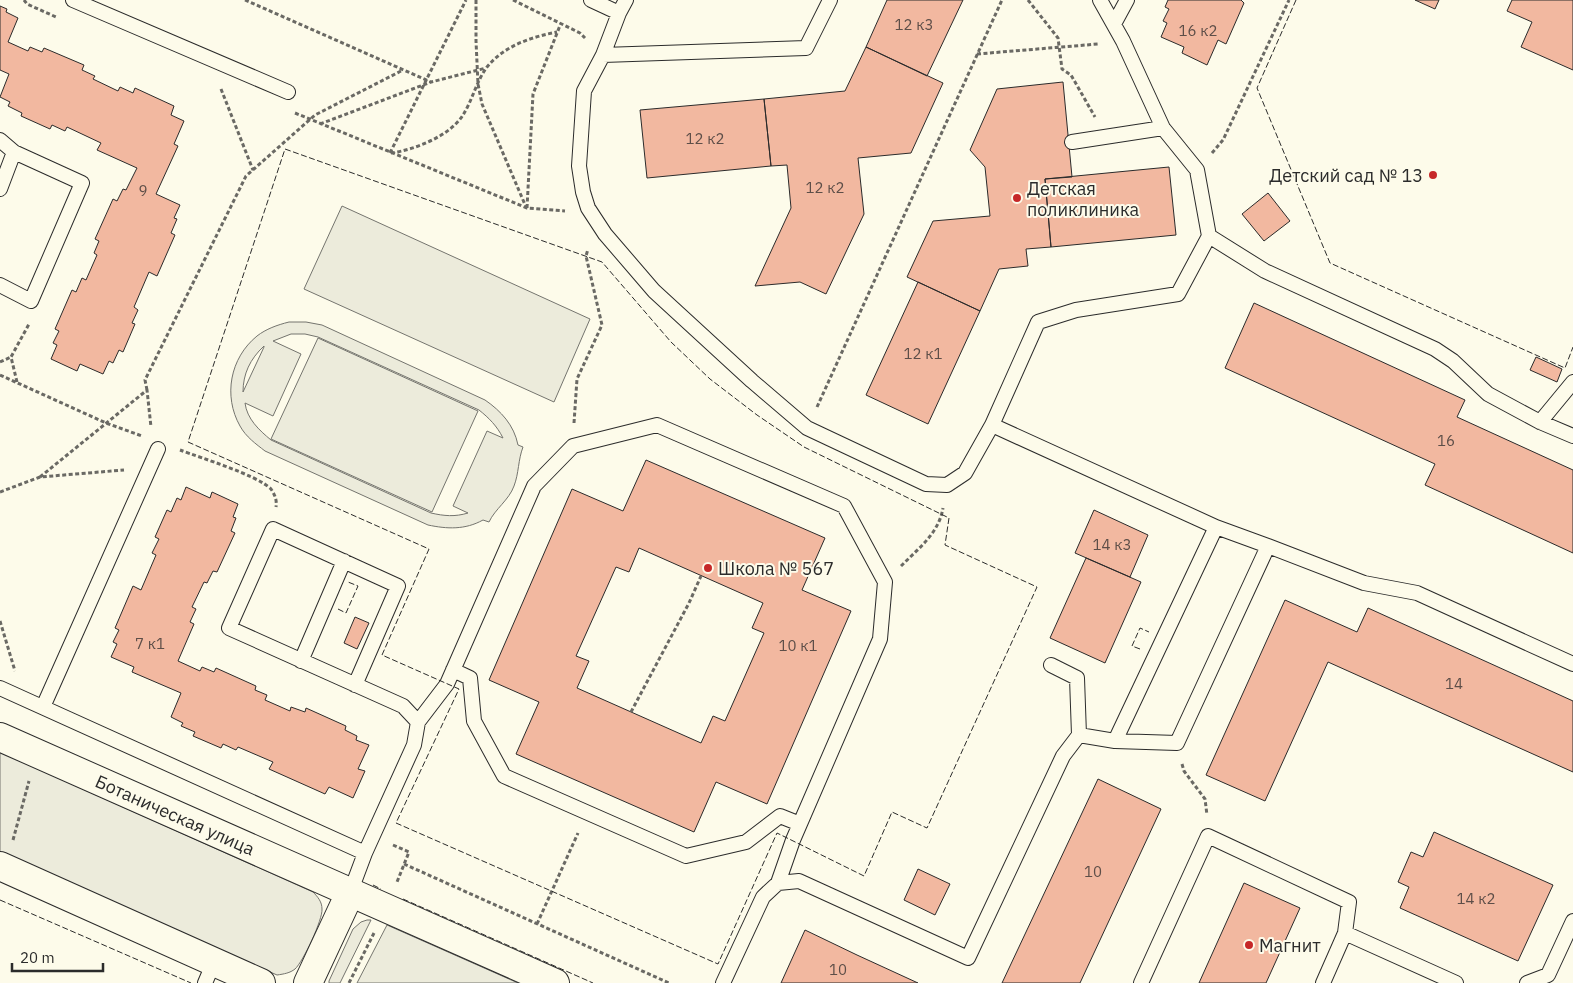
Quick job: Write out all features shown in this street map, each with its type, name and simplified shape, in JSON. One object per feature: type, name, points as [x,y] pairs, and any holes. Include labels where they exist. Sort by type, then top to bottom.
[{"type":"street","name":"Ботаническая улица","points":[[0,737],[555,983]]},
{"type":"street","points":[[6,857],[210,972],[262,983]]},
{"type":"street","points":[[308,983],[350,893]]},
{"type":"lane","points":[[73,0],[288,92]]},
{"type":"lane","points":[[591,0],[619,13]]},
{"type":"lane","points":[[626,0],[619,13],[604,55],[584,91],[579,166],[582,192],[591,213],[604,234],[654,291],[752,381],[807,428],[926,484],[947,485],[966,474],[992,425],[1038,322],[1076,310],[1178,294],[1209,236],[1197,170],[1163,128],[1123,41],[1100,0]]},
{"type":"lane","points":[[604,55],[806,48],[830,0]]},
{"type":"lane","points":[[1114,24],[1127,0]]},
{"type":"lane","points":[[1072,142],[1163,128]]},
{"type":"lane","points":[[0,140],[14,152],[82,183],[31,301],[0,285]]},
{"type":"lane","points":[[0,189],[14,152]]},
{"type":"lane","points":[[1209,236],[1265,271],[1435,349],[1453,362],[1488,394],[1540,422],[1573,436]]},
{"type":"lane","points":[[1540,422],[1573,382]]},
{"type":"lane","points":[[350,893],[365,853],[414,745],[418,722],[447,684],[534,486],[573,446],[657,425],[844,506],[885,582],[880,639],[793,840],[778,883],[764,897],[723,983]]},
{"type":"lane","points":[[992,425],[1216,527],[1364,583],[1417,593],[1573,664]]},
{"type":"lane","points":[[43,707],[149,468],[156,444]]},
{"type":"lane","points":[[1116,741],[1216,527]]},
{"type":"lane","points":[[355,685],[398,586],[272,529],[229,628],[301,661],[355,685],[403,706],[418,722]]},
{"type":"lane","points":[[1079,735],[1116,741],[1177,743],[1268,546]]},
{"type":"lane","points":[[301,661],[344,561]]},
{"type":"lane","points":[[778,883],[799,881],[968,958],[1064,756],[1079,735],[1077,678],[1052,665]]},
{"type":"lane","points":[[453,670],[470,678],[474,721],[504,776],[686,856],[746,842],[780,816],[800,824]]},
{"type":"lane","points":[[0,688],[365,853]]},
{"type":"lane","points":[[1141,983],[1208,836],[1349,902],[1345,933],[1323,983]]},
{"type":"lane","points":[[1527,983],[1548,975],[1573,921]]},
{"type":"lane","points":[[1345,933],[1456,983]]},
{"type":"path","points":[[245,0],[431,82]]},
{"type":"path","points":[[390,153],[466,0]]},
{"type":"path","points":[[476,0],[478,84],[482,104],[527,208]]},
{"type":"path","points":[[512,0],[580,33],[586,41]]},
{"type":"path","points":[[807,428],[1002,0]]},
{"type":"path","points":[[1028,0],[1058,38],[1062,69],[1071,75],[1106,138]]},
{"type":"path","points":[[1223,140],[1289,0]]},
{"type":"path","points":[[527,208],[533,94],[561,23]]},
{"type":"path","points":[[390,153],[402,152],[422,145],[452,127],[463,116],[486,68],[501,54],[528,39],[557,32]]},
{"type":"path","points":[[977,54],[1123,41]]},
{"type":"path","points":[[209,58],[252,170]]},
{"type":"path","points":[[319,124],[431,82],[486,68]]},
{"type":"path","points":[[156,444],[145,380],[246,176],[315,114],[403,70]]},
{"type":"path","points":[[288,92],[282,107],[319,124],[527,208],[591,213]]},
{"type":"path","points":[[573,446],[577,379],[602,325],[586,256]]},
{"type":"path","points":[[0,362],[11,357],[33,318],[31,301]]},
{"type":"path","points":[[11,357],[17,382]]},
{"type":"path","points":[[0,374],[156,444],[254,478],[270,488],[277,503]]},
{"type":"path","points":[[0,492],[40,476],[147,390]]},
{"type":"path","points":[[40,476],[149,468]]},
{"type":"path","points":[[885,582],[932,536],[942,515]]},
{"type":"path","points":[[631,712],[689,603],[701,576]]},
{"type":"path","points":[[0,621],[15,672]]},
{"type":"path","points":[[1177,743],[1184,771],[1205,799],[1208,836]]},
{"type":"path","points":[[6,857],[30,775]]},
{"type":"path","points":[[537,924],[587,812]]},
{"type":"path","points":[[372,837],[410,852],[395,888]]},
{"type":"path","points":[[404,864],[669,983]]},
{"type":"path","points":[[349,983],[375,930]]},
{"type":"shaded area","points":[[342,206],[590,319],[554,402],[304,289]]},
{"type":"shaded area","points":[[289,322],[306,322],[322,325],[485,400],[506,419],[518,445],[523,447],[512,491],[489,522],[483,520],[469,526],[456,528],[428,525],[265,451],[248,437],[240,426],[232,402],[232,378],[235,366],[248,345],[257,336],[268,329]],"holes":[[[291,334],[305,334],[318,337],[479,410],[489,419],[503,438],[487,431],[453,506],[468,513],[450,516],[431,513],[271,440],[258,428],[248,414],[245,403],[273,416],[301,354],[273,341]],[[264,347],[243,392],[244,379],[248,367]]]},
{"type":"shaded area","points":[[318,338],[478,411],[432,512],[271,439]]},
{"type":"shaded area","points":[[0,752],[313,892],[322,906],[321,914],[312,940],[303,958],[295,969],[277,975],[0,852]]},
{"type":"shaded area","points":[[371,920],[340,983],[329,983],[353,929],[361,922]]},
{"type":"shaded area","points":[[387,925],[518,983],[357,983]]},
{"type":"building","points":[[887,0],[963,0],[927,76],[866,47]]},
{"type":"building","points":[[1168,0],[1241,0],[1244,3],[1226,44],[1218,40],[1207,65],[1182,53],[1184,47],[1161,37],[1167,23],[1163,21],[1169,9],[1165,7]]},
{"type":"building","points":[[1415,0],[1439,0],[1435,9]]},
{"type":"building","points":[[1512,0],[1573,0],[1573,70],[1521,47],[1532,22],[1507,11]]},
{"type":"building","points":[[0,6],[7,9],[6,12],[18,18],[8,42],[28,51],[30,47],[42,52],[44,48],[84,65],[82,70],[95,76],[93,79],[118,91],[120,87],[133,93],[135,88],[174,106],[171,115],[184,121],[174,144],[178,146],[156,194],[180,205],[174,218],[177,219],[171,233],[175,235],[157,276],[149,272],[134,307],[138,310],[132,323],[135,324],[123,352],[119,350],[113,363],[109,361],[103,374],[80,364],[77,371],[51,359],[57,345],[53,343],[59,331],[55,329],[72,290],[76,292],[82,278],[86,280],[97,255],[94,253],[99,241],[95,239],[113,199],[117,201],[123,189],[126,190],[137,168],[97,150],[101,143],[67,127],[65,131],[52,125],[50,129],[21,116],[22,113],[8,106],[10,102],[0,97],[9,74],[0,70]]},
{"type":"building","points":[[866,47],[943,83],[911,153],[858,158],[864,214],[826,294],[800,282],[755,286],[791,208],[787,165],[771,166],[764,99],[845,91]]},
{"type":"building","name":"Детская поликлиника","points":[[1063,82],[1072,177],[1045,179],[1051,247],[1026,249],[1028,266],[999,269],[980,311],[907,277],[933,221],[990,216],[985,167],[970,150],[997,89]]},
{"type":"building","points":[[764,99],[771,166],[647,178],[640,110]]},
{"type":"building","points":[[1169,167],[1176,235],[1051,247],[1045,179]]},
{"type":"building","points":[[1268,193],[1290,221],[1264,241],[1242,214]]},
{"type":"building","points":[[918,282],[980,311],[928,424],[866,395]]},
{"type":"building","points":[[1254,303],[1465,400],[1457,417],[1573,470],[1573,553],[1425,485],[1435,464],[1225,368]]},
{"type":"building","points":[[1536,357],[1562,369],[1557,382],[1530,370]]},
{"type":"building","points":[[646,460],[825,538],[802,590],[851,611],[767,804],[716,782],[694,832],[516,754],[539,702],[489,680],[572,489],[623,511]],"holes":[[[639,548],[763,603],[752,628],[764,633],[725,721],[713,716],[701,743],[577,688],[589,661],[576,656],[616,567],[629,572]]]},
{"type":"building","points":[[186,487],[210,498],[212,492],[238,504],[233,517],[236,518],[231,531],[235,533],[217,572],[213,571],[207,583],[204,582],[192,607],[196,609],[190,622],[194,624],[178,661],[200,671],[202,667],[214,672],[216,668],[256,686],[255,690],[267,695],[265,700],[290,711],[291,707],[305,712],[306,708],[346,726],[345,730],[357,736],[356,740],[369,745],[358,769],[365,771],[353,798],[329,787],[325,794],[269,769],[273,762],[238,747],[236,750],[223,744],[221,748],[193,736],[195,732],[181,726],[183,723],[171,717],[181,693],[132,672],[134,667],[111,657],[117,644],[113,642],[119,630],[115,628],[133,586],[141,590],[156,555],[152,553],[159,539],[155,537],[167,510],[171,512],[177,498],[181,500]]},
{"type":"building","points":[[1094,510],[1148,535],[1130,577],[1075,553]]},
{"type":"building","points":[[1086,558],[1141,582],[1105,663],[1050,638]]},
{"type":"building","points":[[1285,600],[1357,632],[1368,608],[1573,701],[1573,772],[1328,662],[1265,801],[1206,775]]},
{"type":"building","points":[[355,617],[369,623],[357,649],[344,643]]},
{"type":"building","points":[[1098,779],[1161,809],[1080,983],[1002,983]]},
{"type":"building","points":[[1434,832],[1553,885],[1518,961],[1400,908],[1409,887],[1398,882],[1411,852],[1423,857]]},
{"type":"building","points":[[918,869],[950,884],[935,915],[904,900]]},
{"type":"building","name":"Магнит","points":[[1244,883],[1300,908],[1266,983],[1199,983]]},
{"type":"building","points":[[805,930],[857,955],[918,983],[781,983]]},
{"type":"fence","points":[[1296,0],[1257,88],[1330,263],[1565,368],[1573,347]]},
{"type":"fence","points":[[285,149],[602,262],[671,342],[710,379],[757,415],[804,447],[949,518],[945,545],[1037,587],[927,828],[892,812],[864,876],[777,833],[718,964],[396,823],[459,689],[382,655],[429,549],[188,442],[285,149]]},
{"type":"fence","points":[[338,609],[346,613],[358,586],[348,582]]},
{"type":"fence","points":[[1140,649],[1132,646],[1140,628],[1149,632]]},
{"type":"fence","points":[[373,885],[381,889]]},
{"type":"fence","points":[[403,899],[593,983]]},
{"type":"fence","points":[[0,900],[191,983]]},
{"type":"place","name":"Детский сад № 13","points":[[1433,175]]},
{"type":"place","name":"Детская поликлиника","points":[[1017,198]]},
{"type":"place","name":"Школа № 567","points":[[708,568]]},
{"type":"place","name":"Магнит","points":[[1249,945]]}]
